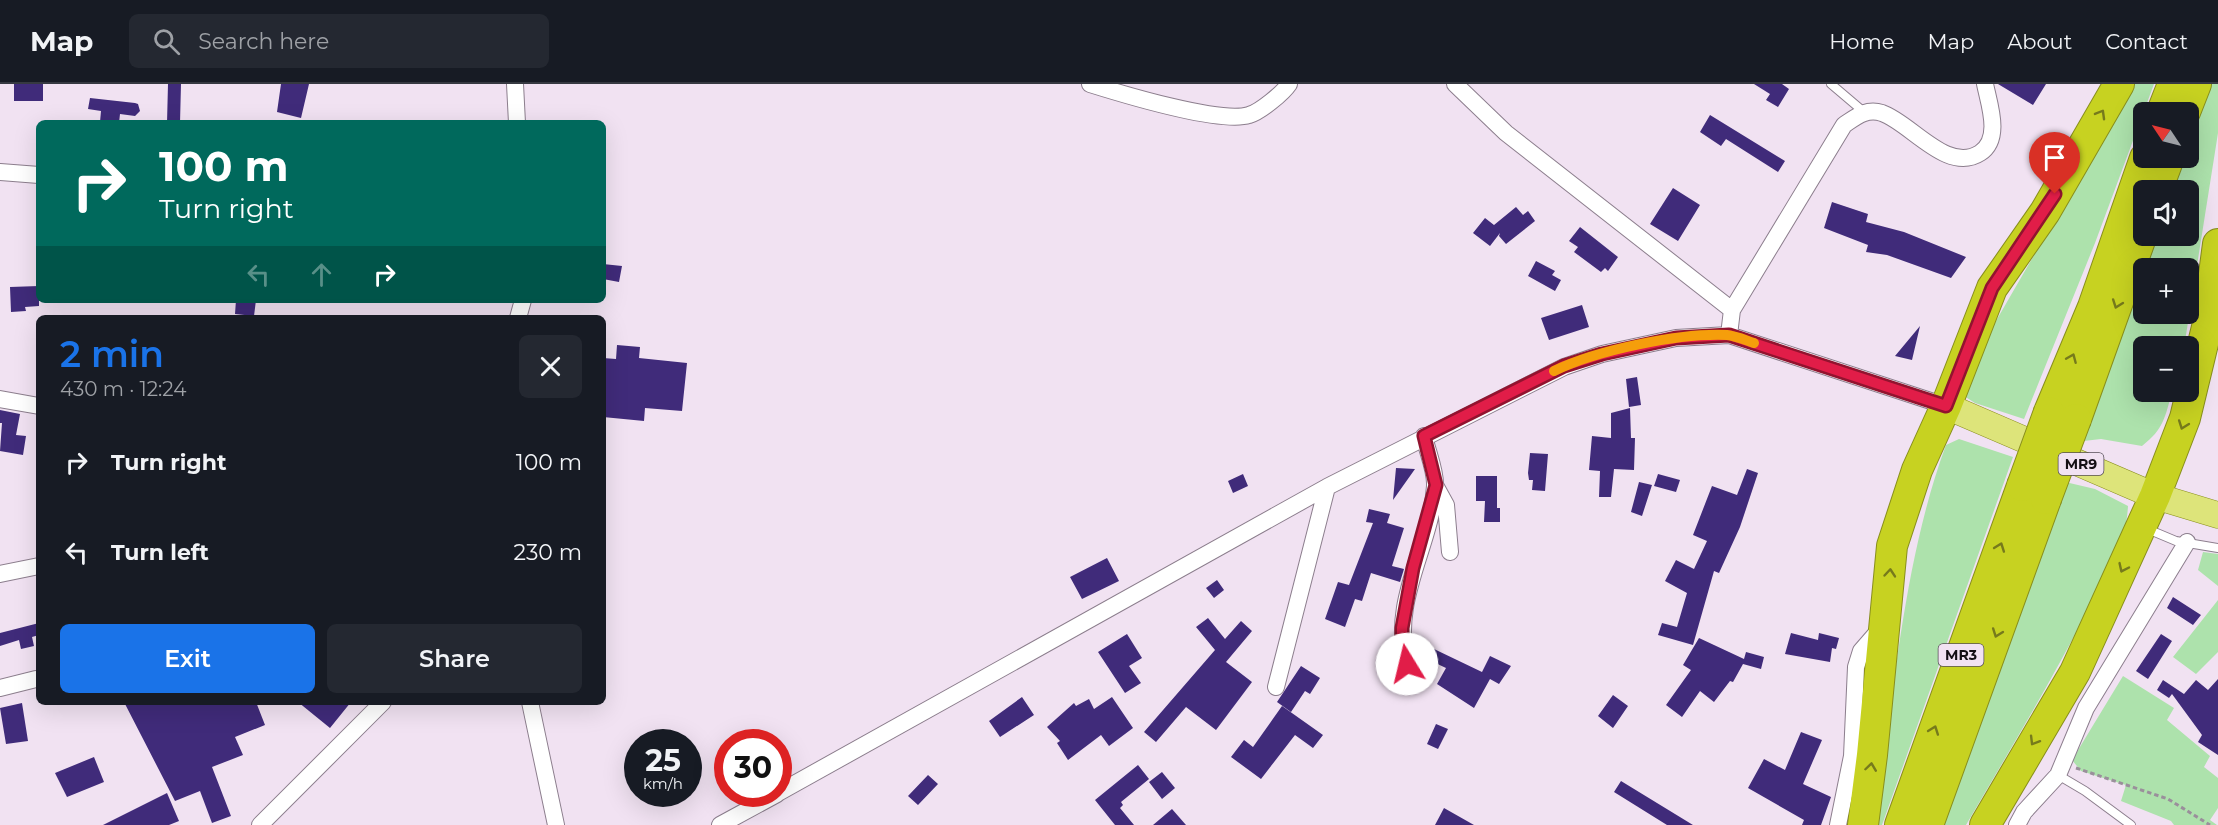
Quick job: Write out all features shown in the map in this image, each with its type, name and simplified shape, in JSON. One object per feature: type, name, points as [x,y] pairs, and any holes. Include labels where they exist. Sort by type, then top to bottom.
[{"type":"highway","points":[[1863,825],[1892,546],[1917,470],[1946,406],[1992,288],[2045,212],[2119,84]]},
{"type":"highway","points":[[2166,102],[2173,84]]},
{"type":"highway","points":[[2189,102],[2196,84]]},
{"type":"highway","name":"MR3","points":[[2062,415],[2093,307],[2142,168]]},
{"type":"highway","points":[[1985,825],[2075,672],[2155,496],[2186,418],[2207,327],[2218,244]]},
{"type":"highway","name":"MR3","points":[[1900,825],[2034,492],[2062,415],[2137,246]]},
{"type":"highway","name":"MR3","points":[[1928,825],[2034,492]]},
{"type":"main road","name":"MR9","points":[[1946,406],[2155,496],[2218,515]]},
{"type":"street","points":[[515,84],[517,120]]},
{"type":"street","points":[[1090,84],[1214,115],[1250,115],[1283,92],[1289,84]]},
{"type":"street","points":[[1455,84],[1506,133],[1732,310]]},
{"type":"street","points":[[1729,335],[1732,310],[1844,125],[1864,112],[1882,113],[1953,158],[1974,157],[1985,150],[1994,126],[1984,84]]},
{"type":"street","points":[[0,172],[36,175]]},
{"type":"street","points":[[792,785],[1327,487],[1564,366],[1602,354],[1676,338],[1729,335],[1946,406]]},
{"type":"street","points":[[0,399],[36,405]]},
{"type":"street","points":[[1424,436],[1436,485],[1446,505],[1450,552]]},
{"type":"street","points":[[1407,664],[1402,645],[1402,628],[1413,568],[1436,485]]},
{"type":"street","points":[[1276,687],[1327,487]]},
{"type":"street","points":[[2017,825],[2024,812],[2060,769],[2086,708],[2187,542]]},
{"type":"street","points":[[0,574],[36,567]]},
{"type":"street","points":[[1838,825],[1852,756],[1856,667],[1862,651],[1885,624]]},
{"type":"street","points":[[0,688],[36,680]]},
{"type":"street","points":[[260,825],[380,705]]},
{"type":"street","points":[[531,705],[556,825]]},
{"type":"street","points":[[720,825],[746,819],[761,807]]},
{"type":"lane","points":[[1831,84],[1864,112]]},
{"type":"lane","points":[[2142,526],[2176,541],[2218,548]]},
{"type":"lane","points":[[2060,769],[2131,825]]},
{"type":"path","points":[[2060,769],[2168,799],[2210,825]]},
{"type":"green space","points":[[2133,84],[2154,84],[2147,102],[2133,102],[2133,141],[2095,243],[2024,419],[1975,403],[1964,396],[1989,333]]},
{"type":"green space","points":[[2209,84],[2218,84],[2218,133],[2198,258],[2142,258],[2146,246],[2199,246],[2199,180],[2171,180],[2176,168],[2199,168],[2199,110]]},
{"type":"green space","points":[[2133,283],[2133,324],[2188,324],[2186,336],[2133,336],[2133,402],[2169,402],[2165,416],[2155,434],[2142,446],[2101,439],[2075,442]]},
{"type":"green space","points":[[1959,439],[2013,457],[1882,825],[1874,825],[1901,632],[1919,536],[1946,445]]},
{"type":"green space","points":[[2061,481],[2095,489],[2128,506],[2118,552],[2025,725],[1966,825],[1937,825]]},
{"type":"green space","points":[[2203,552],[2218,554],[2218,586],[2198,570]]},
{"type":"green space","points":[[2218,600],[2218,652],[2196,674],[2173,657]]},
{"type":"green space","points":[[2123,676],[2174,708],[2167,720],[2210,756],[2204,767],[2218,778],[2218,808],[2210,820],[2217,825],[2174,825],[2171,821],[2121,801],[2126,785],[2081,771],[2072,760]]},
{"type":"building","points":[[14,84],[43,84],[43,101],[14,101]]},
{"type":"building","points":[[168,84],[181,84],[180,120],[167,120]]},
{"type":"building","points":[[281,84],[309,84],[301,118],[277,112]]},
{"type":"building","points":[[1754,84],[1782,84],[1789,89],[1778,107],[1766,100],[1770,94]]},
{"type":"building","points":[[1998,84],[2046,84],[2033,105]]},
{"type":"building","points":[[90,98],[135,103],[138,104],[140,111],[135,116],[120,114],[119,120],[100,120],[101,111],[88,109]]},
{"type":"building","points":[[1710,115],[1785,161],[1778,172],[1726,139],[1721,146],[1700,132]]},
{"type":"building","points":[[1673,188],[1700,205],[1678,241],[1650,224]]},
{"type":"building","points":[[1832,202],[1868,214],[1866,222],[1904,232],[1966,257],[1951,278],[1887,255],[1866,252],[1868,245],[1824,228]]},
{"type":"building","points":[[1516,207],[1523,215],[1528,211],[1535,221],[1506,244],[1499,236],[1500,233],[1490,246],[1473,233],[1485,218],[1494,225]]},
{"type":"building","points":[[1580,227],[1618,257],[1608,271],[1605,268],[1601,272],[1574,252],[1578,247],[1569,241]]},
{"type":"building","points":[[1536,261],[1555,271],[1552,275],[1561,280],[1555,291],[1528,276]]},
{"type":"building","points":[[606,264],[622,266],[619,282],[606,280]]},
{"type":"building","points":[[36,286],[36,303],[39,303],[39,306],[25,307],[26,311],[11,312],[10,287]]},
{"type":"building","points":[[236,303],[256,303],[254,315],[235,314]]},
{"type":"building","points":[[1582,305],[1589,327],[1549,340],[1541,318]]},
{"type":"building","points":[[1920,326],[1912,360],[1895,356]]},
{"type":"building","points":[[617,345],[640,347],[639,358],[687,363],[682,411],[645,408],[644,421],[606,417],[606,358],[616,359]]},
{"type":"building","points":[[1637,377],[1641,405],[1629,407],[1626,379]]},
{"type":"building","points":[[1630,408],[1631,438],[1635,438],[1634,470],[1614,469],[1611,497],[1599,497],[1600,471],[1589,470],[1592,436],[1611,438],[1611,413]]},
{"type":"building","points":[[0,410],[20,414],[16,435],[26,436],[23,455],[0,451],[2,423],[0,423]]},
{"type":"building","points":[[1530,453],[1548,454],[1545,491],[1532,490],[1533,480],[1529,480],[1528,473]]},
{"type":"building","points":[[1396,468],[1415,469],[1393,500]]},
{"type":"building","points":[[1747,469],[1758,473],[1740,527],[1719,573],[1714,571],[1693,645],[1658,635],[1662,623],[1677,627],[1687,593],[1665,581],[1676,560],[1694,569],[1707,541],[1693,535],[1712,486],[1737,495]]},
{"type":"building","points":[[1243,474],[1248,486],[1233,493],[1228,481]]},
{"type":"building","points":[[1658,474],[1680,480],[1676,492],[1654,486]]},
{"type":"building","points":[[1476,476],[1497,476],[1497,508],[1500,508],[1500,522],[1484,522],[1485,501],[1476,501]]},
{"type":"building","points":[[1639,482],[1652,485],[1642,516],[1631,512]]},
{"type":"building","points":[[1369,509],[1390,514],[1387,523],[1404,528],[1392,566],[1404,569],[1400,582],[1371,573],[1362,601],[1355,599],[1345,627],[1325,619],[1338,582],[1349,585],[1373,523],[1366,522]]},
{"type":"building","points":[[1107,558],[1119,581],[1082,599],[1070,577]]},
{"type":"building","points":[[1217,580],[1224,590],[1214,598],[1206,588]]},
{"type":"building","points":[[2173,597],[2201,615],[2193,625],[2167,608]]},
{"type":"building","points":[[1208,618],[1225,639],[1241,621],[1252,631],[1226,662],[1252,682],[1216,730],[1186,707],[1156,742],[1144,732],[1215,650],[1196,627]]},
{"type":"building","points":[[36,624],[36,636],[32,637],[34,646],[21,649],[19,640],[0,646],[0,633]]},
{"type":"building","points":[[1791,633],[1818,640],[1819,633],[1839,638],[1836,649],[1832,648],[1830,662],[1785,654]]},
{"type":"building","points":[[1127,634],[1142,658],[1129,666],[1141,683],[1125,693],[1098,652]]},
{"type":"building","points":[[2161,634],[2172,641],[2148,679],[2136,671]]},
{"type":"building","points":[[1699,638],[1744,659],[1746,652],[1764,657],[1761,669],[1743,664],[1733,682],[1730,681],[1714,702],[1700,691],[1682,717],[1666,705],[1691,670],[1683,665]]},
{"type":"building","points":[[1434,649],[1482,672],[1490,656],[1511,666],[1499,684],[1490,679],[1474,708],[1437,684],[1446,668],[1429,660]]},
{"type":"building","points":[[1301,666],[1320,678],[1310,694],[1305,691],[1291,712],[1277,702]]},
{"type":"building","points":[[2218,679],[2218,755],[2198,742],[2202,735],[2172,694],[2169,698],[2157,690],[2163,680],[2184,694],[2196,680],[2208,690]]},
{"type":"building","points":[[1613,695],[1628,706],[1613,728],[1598,716]]},
{"type":"building","points":[[1022,697],[1034,715],[1000,737],[989,721]]},
{"type":"building","points":[[1112,697],[1133,728],[1109,746],[1101,735],[1068,760],[1057,743],[1060,741],[1047,727],[1074,703],[1076,706],[1089,699],[1094,709]]},
{"type":"building","points":[[22,703],[28,741],[6,744],[0,708]]},
{"type":"building","points":[[126,705],[257,705],[265,725],[235,737],[243,755],[212,767],[231,816],[212,823],[200,791],[175,801]]},
{"type":"building","points":[[302,705],[349,705],[330,728]]},
{"type":"building","points":[[1282,706],[1323,735],[1313,748],[1295,735],[1261,779],[1231,757],[1244,740],[1253,747]]},
{"type":"building","points":[[1436,724],[1448,729],[1438,749],[1427,744]]},
{"type":"building","points":[[1801,732],[1822,740],[1803,784],[1831,797],[1821,825],[1802,825],[1804,820],[1748,788],[1764,759],[1785,770]]},
{"type":"building","points":[[94,757],[104,782],[67,797],[55,773]]},
{"type":"building","points":[[1138,765],[1149,779],[1121,802],[1123,805],[1120,808],[1134,825],[1115,825],[1095,800]]},
{"type":"building","points":[[1162,772],[1175,788],[1162,799],[1149,782]]},
{"type":"building","points":[[928,775],[938,784],[918,805],[908,796]]},
{"type":"building","points":[[1621,781],[1693,825],[1667,825],[1614,792]]},
{"type":"building","points":[[167,793],[179,821],[169,825],[103,825]]},
{"type":"building","points":[[1444,808],[1474,825],[1435,825]]},
{"type":"building","points":[[1172,809],[1186,825],[1153,825]]},
{"type":"slow traffic","points":[[1554,371],[1602,354],[1676,338],[1729,335],[1754,343]]},
{"type":"route","points":[[1407,664],[1402,645],[1402,628],[1413,568],[1436,485],[1424,436],[1564,366],[1602,354],[1676,338],[1729,335],[1946,406],[1992,288],[2055,194]]}]
